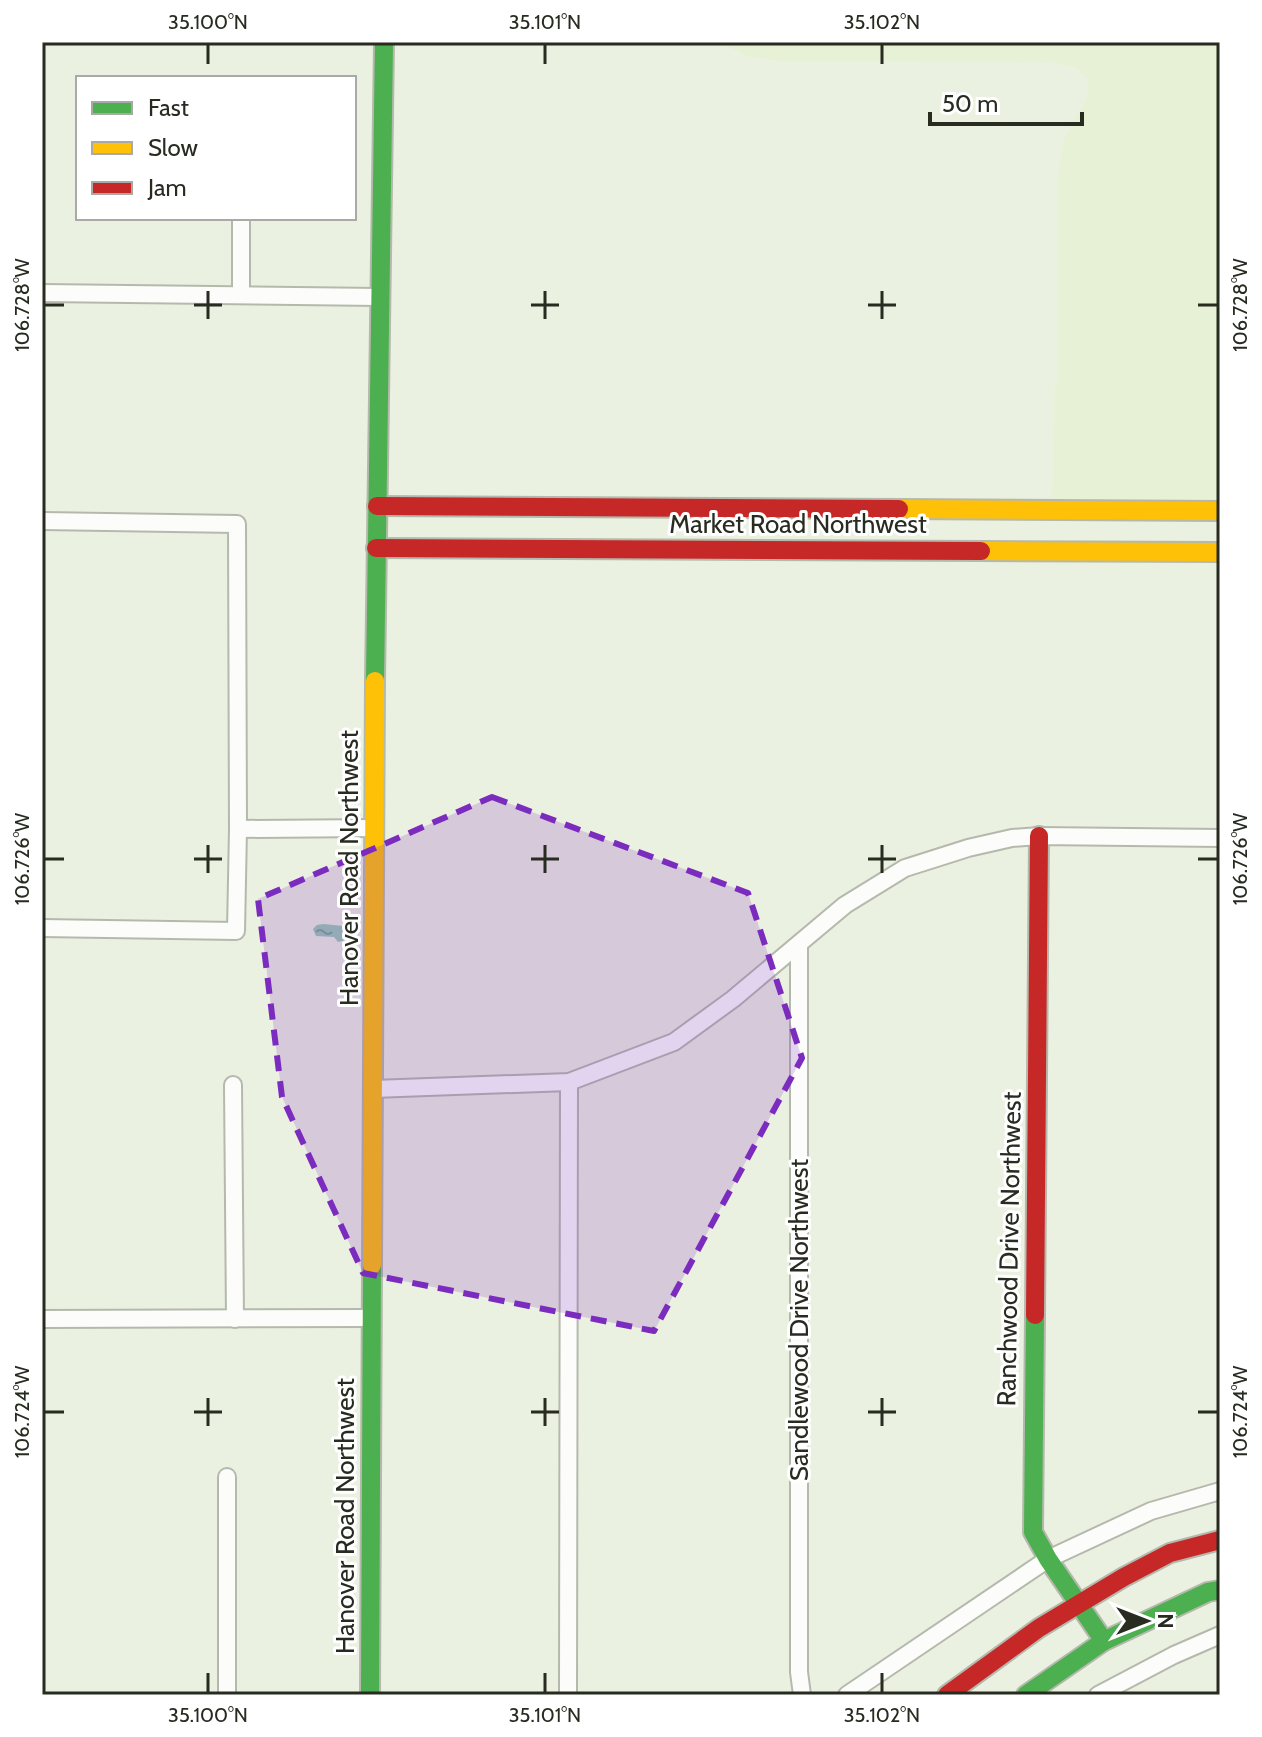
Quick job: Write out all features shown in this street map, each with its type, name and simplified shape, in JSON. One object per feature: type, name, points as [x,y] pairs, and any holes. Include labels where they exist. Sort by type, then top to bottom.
[{"type":"street","name":"Hanover Road Northwest","points":[[370,1695],[376,548],[384,42]]},
{"type":"street","points":[[241,220],[241,294]]},
{"type":"street","points":[[42,293],[379,297]]},
{"type":"street","name":"Market Road Northwest","points":[[377,506],[1220,511]]},
{"type":"street","points":[[42,521],[237,524],[238,829],[236,931],[42,928]]},
{"type":"street","name":"Market Road Northwest","points":[[376,548],[1220,552]]},
{"type":"street","points":[[238,829],[375,828]]},
{"type":"street","points":[[373,1089],[569,1082],[674,1042],[733,999],[845,905],[905,868],[968,848],[1012,838],[1039,836],[1220,838]]},
{"type":"street","name":"Ranchwood Drive Northwest","points":[[1039,836],[1033,1532],[1104,1641]]},
{"type":"street","name":"Sandlewood Drive Northwest","points":[[799,944],[799,1672],[802,1695]]},
{"type":"street","points":[[568,1695],[569,1082]]},
{"type":"street","points":[[233,1085],[235,1319]]},
{"type":"street","points":[[42,1319],[372,1318]]},
{"type":"street","points":[[227,1477],[227,1695]]},
{"type":"street","points":[[847,1695],[1048,1559],[1151,1511],[1220,1491]]},
{"type":"street","points":[[947,1695],[1079,1603],[1170,1553],[1220,1540]]},
{"type":"street","points":[[1026,1695],[1104,1641],[1208,1592],[1220,1590]]},
{"type":"street","points":[[1098,1695],[1220,1635]]},
{"type":"highlighted area","points":[[492,797],[748,893],[802,1058],[654,1331],[363,1273],[282,1097],[258,899]]},
{"type":"shaded area","points":[[717,42],[1220,42],[1220,506],[1050,503],[1057,382],[1058,179],[1063,142],[1088,95],[1088,79],[1076,68],[1053,62],[780,61],[747,56]]},
{"type":"water","points":[[323,924],[344,926],[346,940],[338,942],[334,937],[316,936],[313,929]]},
{"type":"traffic: fast","points":[[375,681],[384,42]]},
{"type":"traffic: fast","points":[[370,1695],[372,1265]]},
{"type":"traffic: fast","points":[[1035,1315],[1033,1532],[1104,1641]]},
{"type":"traffic: fast","points":[[1026,1695],[1104,1641],[1208,1592],[1220,1590]]},
{"type":"traffic: slow","points":[[899,509],[1220,511]]},
{"type":"traffic: slow","points":[[981,551],[1220,552]]},
{"type":"traffic: slow","points":[[372,1265],[375,681]]},
{"type":"traffic: jam","points":[[377,506],[899,509]]},
{"type":"traffic: jam","points":[[376,548],[981,551]]},
{"type":"traffic: jam","points":[[1035,1315],[1039,836]]},
{"type":"traffic: jam","points":[[947,1695],[1039,1628],[1124,1577],[1170,1553],[1220,1540]]}]
